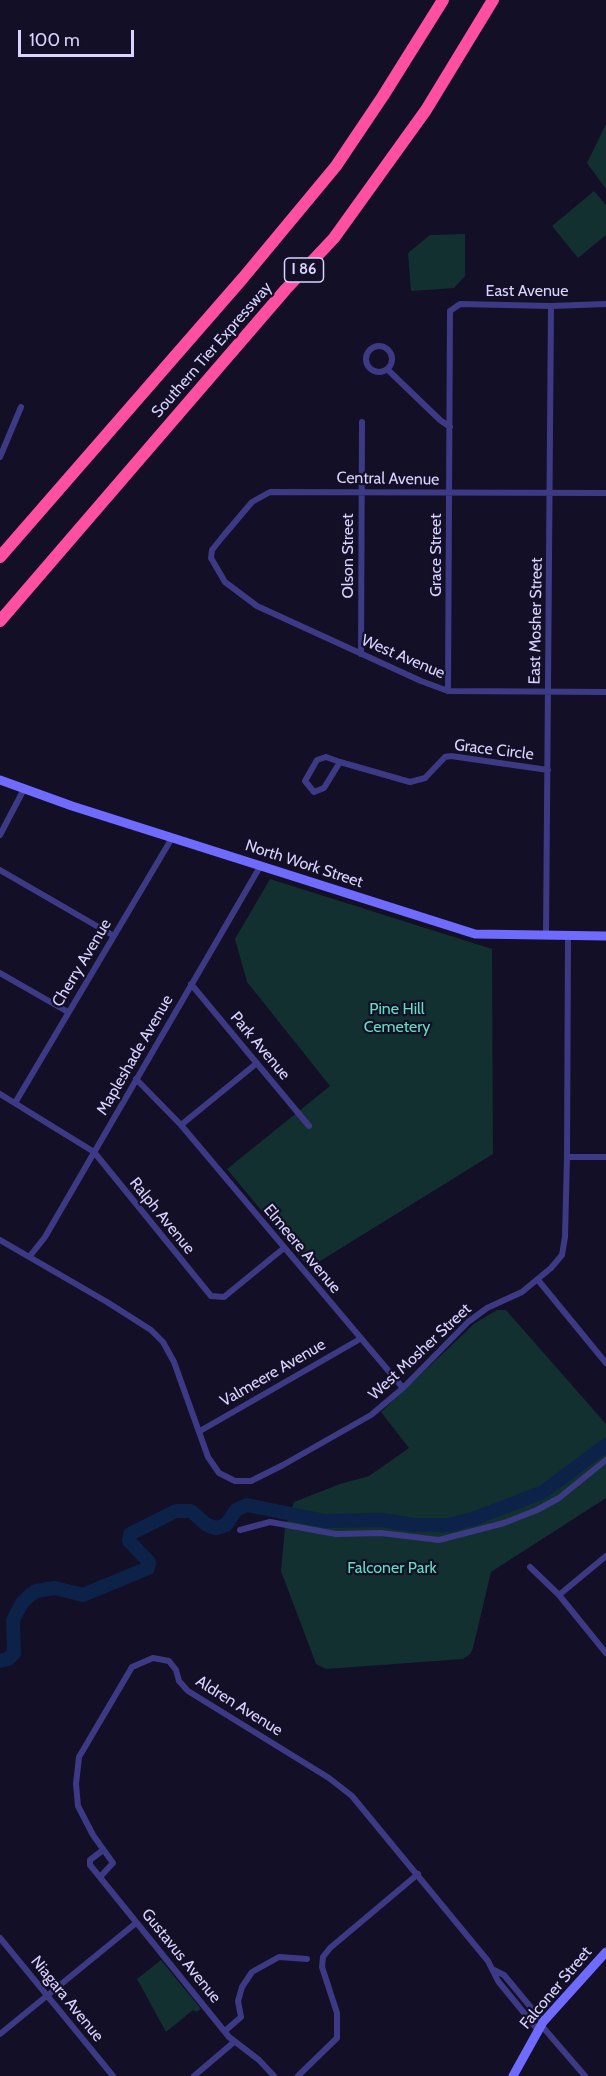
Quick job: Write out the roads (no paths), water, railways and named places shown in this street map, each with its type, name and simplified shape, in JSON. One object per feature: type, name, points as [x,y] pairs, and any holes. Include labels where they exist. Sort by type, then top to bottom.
[{"type":"highway","name":"Southern Tier Expressway","points":[[0,557],[243,278],[336,166],[443,0]]},
{"type":"highway","name":"Southern Tier Expressway","points":[[0,621],[286,289],[334,238],[426,110],[494,0]]},
{"type":"street","name":"East Avenue","points":[[450,311],[460,304],[551,306],[606,304]]},
{"type":"street","name":"East Mosher Street","points":[[546,936],[552,495],[551,306]]},
{"type":"street","name":"Grace Street","points":[[448,691],[450,311]]},
{"type":"street","points":[[376,346],[386,348],[391,361],[387,369],[381,371],[372,369],[366,361],[369,351],[376,346]]},
{"type":"street","points":[[387,369],[450,427]]},
{"type":"street","points":[[0,457],[21,407]]},
{"type":"street","name":"Olson Street","points":[[361,654],[362,422]]},
{"type":"street","name":"Central Avenue","points":[[214,567],[211,558],[212,550],[258,497],[270,492],[552,495],[606,493]]},
{"type":"street","name":"West Avenue","points":[[214,567],[225,582],[257,606],[448,691],[606,692]]},
{"type":"street","name":"Grace Circle","points":[[340,762],[324,788],[314,792],[308,788],[305,781],[317,760],[326,757],[410,782],[425,778],[445,757],[451,756],[548,770]]},
{"type":"street","name":"North Work Street","points":[[0,780],[172,838],[475,934],[606,936]]},
{"type":"street","points":[[0,835],[24,789]]},
{"type":"street","name":"Cherry Avenue","points":[[15,1103],[172,838]]},
{"type":"street","name":"Mapleshade Avenue","points":[[30,1256],[45,1237],[261,865]]},
{"type":"street","points":[[0,870],[114,936]]},
{"type":"street","name":"West Mosher Street","points":[[200,1431],[212,1464],[227,1478],[244,1482],[259,1478],[371,1415],[404,1388],[468,1322],[487,1308],[512,1299],[538,1280],[558,1261],[564,1247],[567,1157],[568,936]]},
{"type":"street","points":[[0,973],[68,1012]]},
{"type":"street","name":"Park Avenue","points":[[191,984],[309,1126]]},
{"type":"street","points":[[182,1125],[256,1063]]},
{"type":"street","name":"Elmeere Avenue","points":[[136,1079],[182,1125],[360,1339],[404,1388]]},
{"type":"street","name":"Ralph Avenue","points":[[0,1094],[94,1152],[211,1296],[224,1297],[284,1248]]},
{"type":"street","points":[[567,1157],[606,1157]]},
{"type":"street","points":[[0,1240],[151,1330],[163,1342],[174,1362],[200,1431]]},
{"type":"street","points":[[538,1280],[606,1363]]},
{"type":"street","name":"Valmeere Avenue","points":[[200,1431],[360,1339]]},
{"type":"street","points":[[240,1530],[279,1522],[336,1534],[381,1533],[440,1540],[504,1523],[537,1510],[559,1498],[606,1460]]},
{"type":"street","points":[[559,1595],[606,1556]]},
{"type":"street","points":[[530,1568],[559,1595],[606,1653]]},
{"type":"street","name":"Aldren Avenue","points":[[100,1878],[113,1863],[78,1806],[76,1784],[78,1764],[82,1751],[127,1673],[138,1663],[153,1658],[172,1664],[179,1682],[188,1691],[345,1790],[494,1969],[498,1981],[585,2076]]},
{"type":"street","points":[[100,1878],[89,1863],[103,1850]]},
{"type":"street","points":[[298,2076],[337,2038],[337,2013],[322,1967],[323,1957],[333,1945],[417,1874]]},
{"type":"street","name":"Gustavus Avenue","points":[[100,1878],[234,2042],[259,2060],[273,2074]]},
{"type":"street","points":[[0,2034],[136,1923]]},
{"type":"street","name":"Niagara Avenue","points":[[0,1938],[113,2076]]},
{"type":"street","name":"Falconer Street","points":[[513,2076],[540,2026],[606,1952]]},
{"type":"street","points":[[225,2031],[241,2017],[238,2001],[242,1987],[252,1972],[279,1957],[307,1959]]},
{"type":"street","points":[[194,2076],[234,2042]]},
{"type":"waterway","points":[[0,1661],[8,1659],[14,1653],[13,1620],[22,1603],[29,1596],[36,1591],[55,1588],[83,1595],[148,1568],[149,1562],[129,1541],[130,1534],[176,1511],[191,1511],[207,1525],[216,1528],[226,1525],[236,1510],[247,1505],[325,1521],[383,1520],[413,1525],[449,1525],[473,1519],[543,1492],[606,1445]]},
{"type":"park label","name":"Pine Hill Cemetery","points":[[397,1018]]},
{"type":"park label","name":"Falconer Park","points":[[392,1568]]}]
